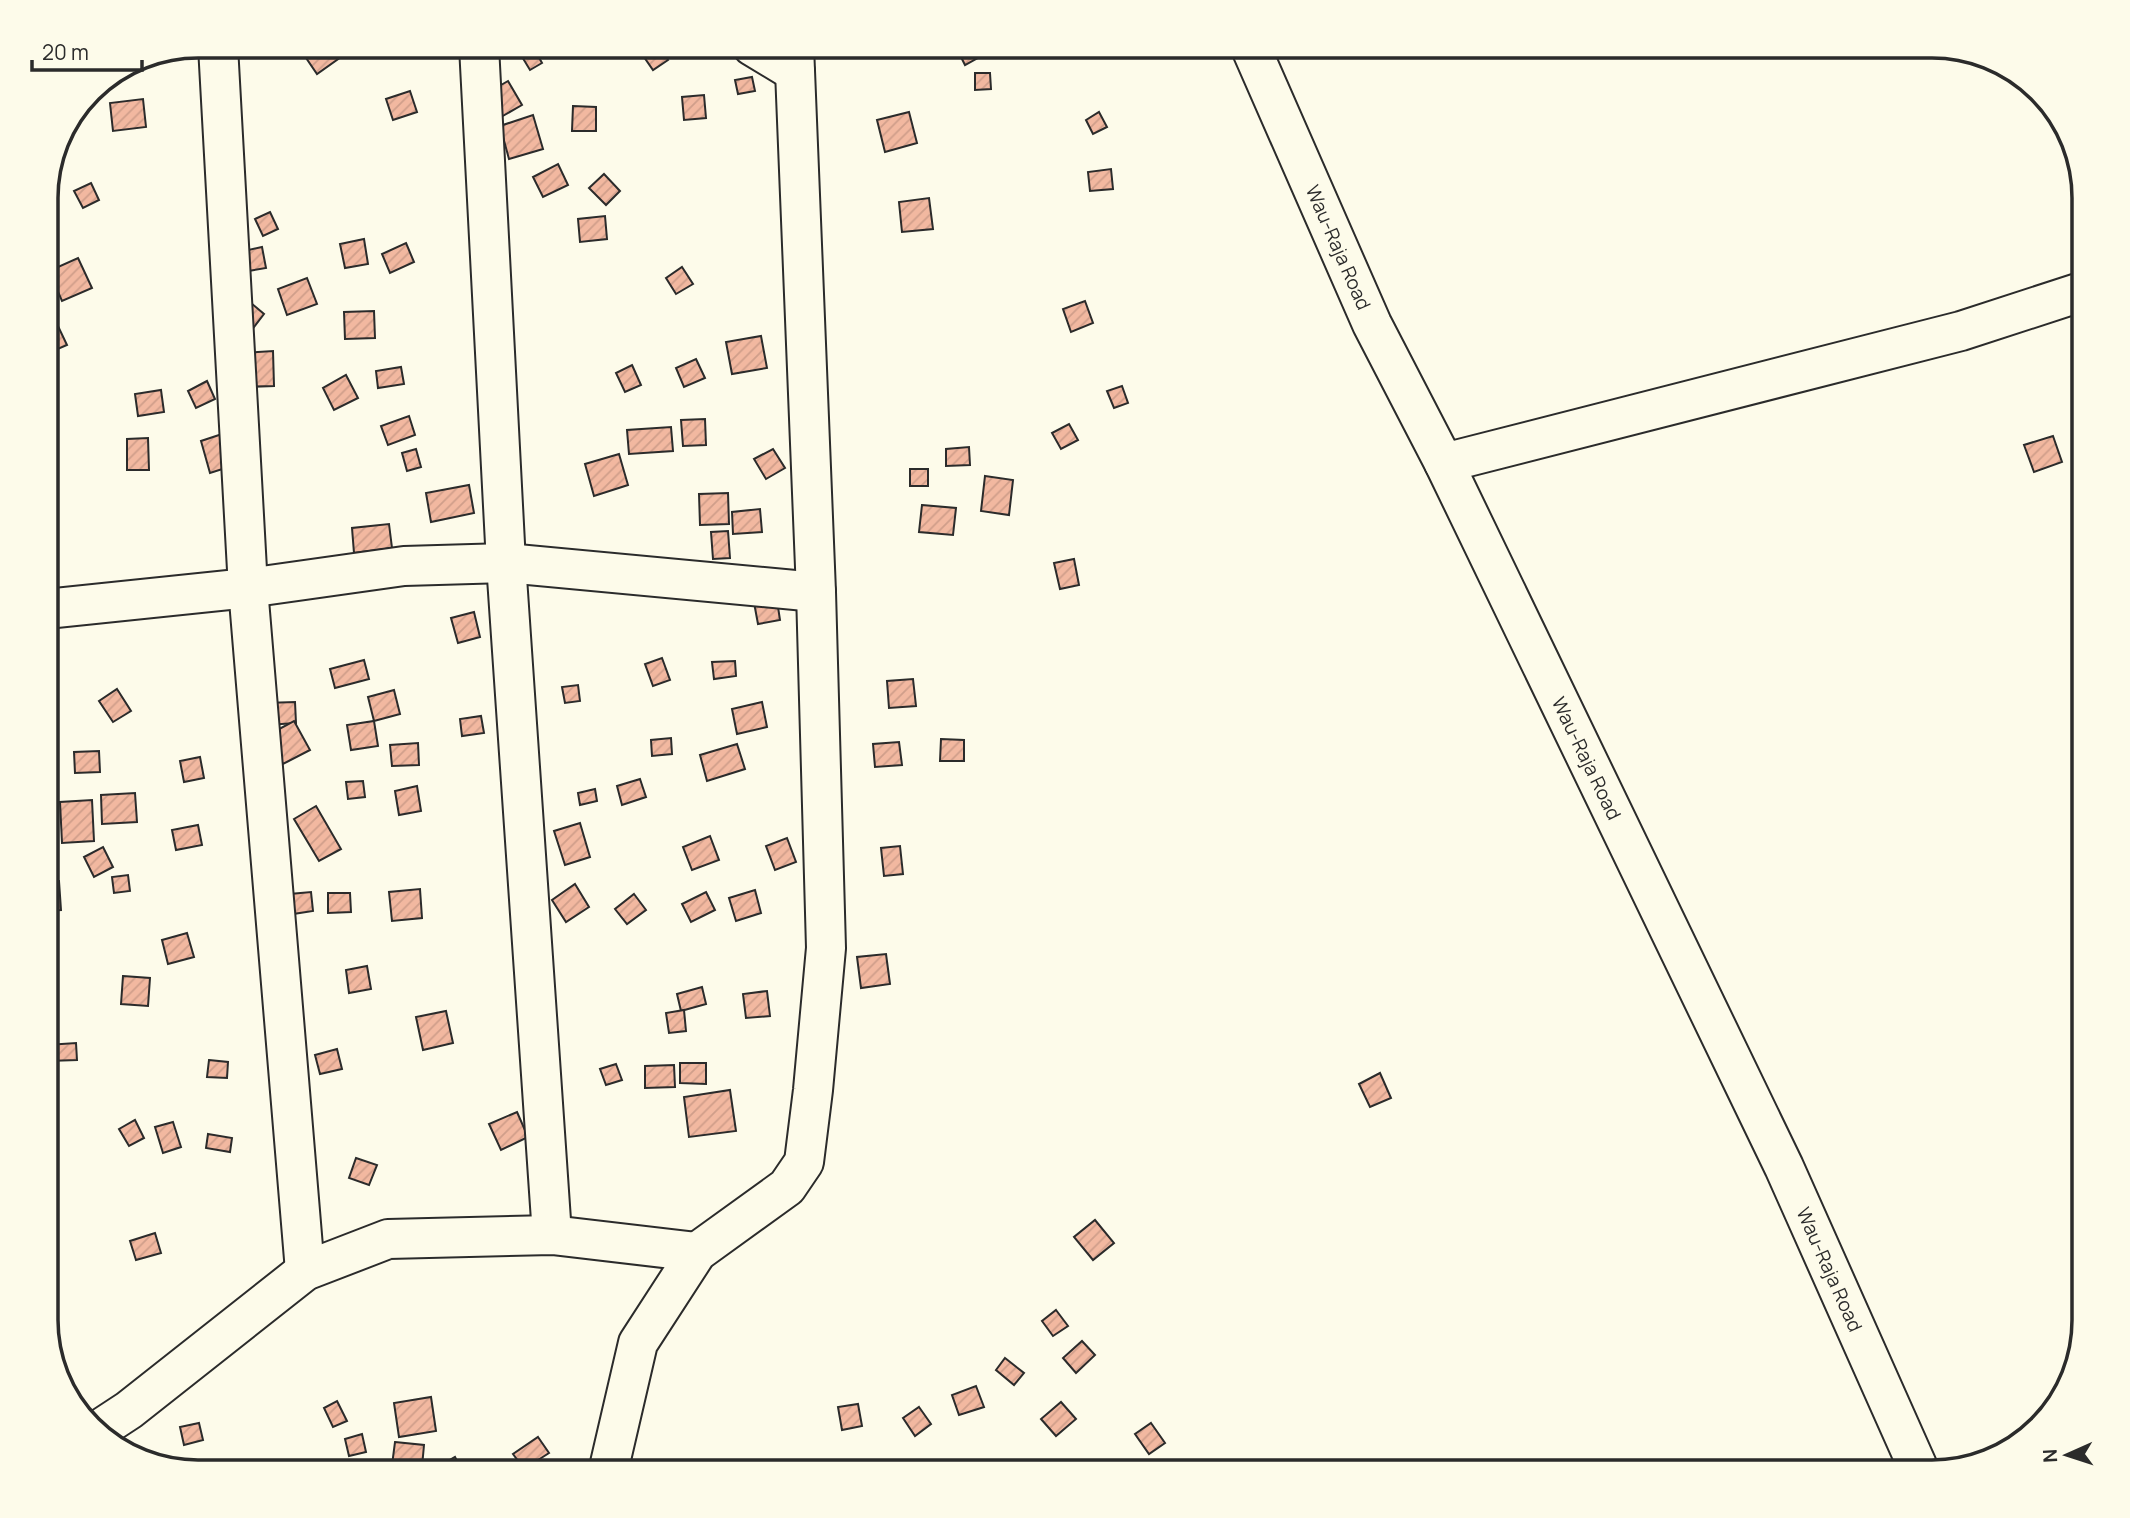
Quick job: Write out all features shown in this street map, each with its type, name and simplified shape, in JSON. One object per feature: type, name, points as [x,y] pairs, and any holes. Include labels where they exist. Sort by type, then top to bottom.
[{"type":"street","points":[[219,58],[248,588],[306,1270]]},
{"type":"street","points":[[481,58],[506,563],[552,1235]]},
{"type":"street","name":"Wau-Raja Road","points":[[1255,58],[1372,324],[1444,463],[1784,1167],[1915,1460]]},
{"type":"street","points":[[611,1460],[638,1343],[698,1252],[787,1187],[803,1163],[826,948],[816,592],[794,59]]},
{"type":"street","points":[[1444,463],[1961,331],[2072,295]]},
{"type":"street","points":[[58,608],[248,588],[404,566],[506,563],[816,592]]},
{"type":"street","points":[[106,1425],[129,1410],[306,1270],[388,1240],[552,1235],[698,1252]]},
{"type":"building","points":[[306,58],[340,58],[317,74]]},
{"type":"building","points":[[523,58],[539,58],[542,63],[530,70]]},
{"type":"building","points":[[645,58],[667,58],[668,60],[653,70]]},
{"type":"building","points":[[962,58],[978,58],[965,65]]},
{"type":"building","points":[[975,73],[990,73],[991,89],[975,90]]},
{"type":"building","points":[[752,77],[755,91],[738,94],[735,80]]},
{"type":"building","points":[[508,81],[522,105],[501,117],[487,93]]},
{"type":"building","points":[[410,91],[417,112],[393,120],[386,99]]},
{"type":"building","points":[[704,95],[706,118],[684,120],[682,97]]},
{"type":"building","points":[[143,99],[146,127],[113,131],[110,103]]},
{"type":"building","points":[[573,106],[596,107],[596,131],[572,131]]},
{"type":"building","points":[[909,112],[917,143],[885,152],[877,120]]},
{"type":"building","points":[[1099,112],[1107,127],[1093,134],[1086,120]]},
{"type":"building","points":[[533,115],[543,149],[509,159],[500,126]]},
{"type":"building","points":[[558,164],[568,185],[543,197],[533,177]]},
{"type":"building","points":[[1111,169],[1113,189],[1090,191],[1088,172]]},
{"type":"building","points":[[604,174],[620,191],[606,205],[589,188]]},
{"type":"building","points":[[91,183],[99,200],[83,208],[74,191]]},
{"type":"building","points":[[929,198],[933,229],[902,232],[899,202]]},
{"type":"building","points":[[270,212],[278,229],[263,236],[255,219]]},
{"type":"building","points":[[605,216],[607,239],[580,242],[578,219]]},
{"type":"building","points":[[364,239],[368,264],[345,268],[340,244]]},
{"type":"building","points":[[406,243],[414,262],[390,273],[382,254]]},
{"type":"building","points":[[262,247],[266,268],[248,271],[244,251]]},
{"type":"building","points":[[78,258],[92,288],[62,301],[58,292],[58,267]]},
{"type":"building","points":[[682,267],[693,284],[676,294],[666,278]]},
{"type":"building","points":[[307,278],[317,304],[287,315],[278,289]]},
{"type":"building","points":[[1085,301],[1093,323],[1071,332],[1063,309]]},
{"type":"building","points":[[251,303],[264,314],[254,327],[240,316]]},
{"type":"building","points":[[374,311],[375,338],[345,339],[344,312]]},
{"type":"building","points":[[58,326],[67,345],[58,349]]},
{"type":"building","points":[[761,336],[767,368],[732,374],[726,342]]},
{"type":"building","points":[[273,351],[274,386],[242,387],[240,353]]},
{"type":"building","points":[[696,359],[705,378],[684,387],[676,368]]},
{"type":"building","points":[[632,365],[641,385],[625,392],[616,373]]},
{"type":"building","points":[[401,367],[404,384],[378,388],[376,371]]},
{"type":"building","points":[[346,375],[358,398],[334,410],[323,388]]},
{"type":"building","points":[[207,381],[215,399],[196,408],[188,391]]},
{"type":"building","points":[[1122,386],[1128,403],[1114,408],[1107,391]]},
{"type":"building","points":[[161,390],[164,412],[138,416],[135,394]]},
{"type":"building","points":[[409,416],[415,435],[388,445],[381,426]]},
{"type":"building","points":[[705,419],[706,445],[683,446],[681,420]]},
{"type":"building","points":[[1069,424],[1078,440],[1061,449],[1052,433]]},
{"type":"building","points":[[671,427],[673,451],[629,454],[627,430]]},
{"type":"building","points":[[228,432],[238,464],[210,473],[201,441]]},
{"type":"building","points":[[2053,436],[2062,462],[2034,472],[2024,445]]},
{"type":"building","points":[[148,438],[149,470],[127,470],[127,439]]},
{"type":"building","points":[[969,447],[970,465],[946,466],[946,449]]},
{"type":"building","points":[[416,449],[421,467],[407,471],[402,453]]},
{"type":"building","points":[[773,449],[785,468],[766,479],[754,459]]},
{"type":"building","points":[[619,454],[628,485],[594,496],[585,464]]},
{"type":"building","points":[[910,469],[928,469],[928,486],[910,486]]},
{"type":"building","points":[[985,476],[1013,480],[1009,515],[981,511]]},
{"type":"building","points":[[469,485],[474,513],[431,522],[426,493]]},
{"type":"building","points":[[728,493],[729,524],[700,525],[699,494]]},
{"type":"building","points":[[922,505],[956,508],[953,535],[919,532]]},
{"type":"building","points":[[760,509],[762,532],[733,534],[732,512]]},
{"type":"building","points":[[389,524],[392,548],[354,553],[352,528]]},
{"type":"building","points":[[728,531],[730,558],[713,559],[711,532]]},
{"type":"building","points":[[1074,559],[1079,585],[1060,589],[1054,563]]},
{"type":"building","points":[[776,594],[780,620],[758,624],[753,597]]},
{"type":"building","points":[[474,612],[480,637],[458,643],[451,618]]},
{"type":"building","points":[[662,658],[670,680],[653,686],[645,664]]},
{"type":"building","points":[[364,660],[369,679],[335,688],[330,669]]},
{"type":"building","points":[[735,661],[736,676],[714,679],[712,662]]},
{"type":"building","points":[[913,679],[916,706],[889,708],[887,681]]},
{"type":"building","points":[[578,685],[580,701],[565,703],[562,687]]},
{"type":"building","points":[[117,689],[131,711],[113,722],[99,701]]},
{"type":"building","points":[[394,690],[400,714],[374,721],[368,697]]},
{"type":"building","points":[[295,702],[296,723],[267,725],[265,703]]},
{"type":"building","points":[[762,702],[767,727],[737,734],[732,709]]},
{"type":"building","points":[[481,716],[484,733],[462,736],[460,719]]},
{"type":"building","points":[[294,721],[310,750],[283,764],[268,735]]},
{"type":"building","points":[[374,721],[378,746],[351,750],[347,725]]},
{"type":"building","points":[[671,738],[672,754],[652,756],[651,740]]},
{"type":"building","points":[[941,739],[964,740],[964,761],[940,761]]},
{"type":"building","points":[[899,742],[902,765],[875,767],[873,744]]},
{"type":"building","points":[[418,743],[419,765],[392,766],[390,745]]},
{"type":"building","points":[[737,744],[745,769],[707,781],[700,755]]},
{"type":"building","points":[[99,751],[100,772],[75,773],[74,752]]},
{"type":"building","points":[[200,757],[204,778],[184,782],[180,761]]},
{"type":"building","points":[[640,779],[646,797],[622,805],[617,786]]},
{"type":"building","points":[[363,781],[365,797],[348,799],[346,782]]},
{"type":"building","points":[[417,786],[421,811],[399,815],[395,791]]},
{"type":"building","points":[[595,789],[597,801],[580,805],[578,793]]},
{"type":"building","points":[[135,793],[137,822],[102,824],[101,795]]},
{"type":"building","points":[[92,800],[94,841],[62,843],[60,802]]},
{"type":"building","points":[[316,806],[341,849],[319,861],[294,819]]},
{"type":"building","points":[[580,823],[590,857],[565,865],[554,831]]},
{"type":"building","points":[[198,825],[202,845],[176,850],[172,830]]},
{"type":"building","points":[[710,836],[719,860],[692,870],[683,847]]},
{"type":"building","points":[[787,838],[796,862],[775,870],[766,846]]},
{"type":"building","points":[[900,846],[903,874],[884,876],[881,848]]},
{"type":"building","points":[[103,847],[113,867],[94,877],[84,857]]},
{"type":"building","points":[[128,875],[130,891],[114,893],[112,877]]},
{"type":"building","points":[[58,881],[61,910],[58,910]]},
{"type":"building","points":[[575,884],[589,907],[566,922],[552,900]]},
{"type":"building","points":[[420,889],[422,918],[392,921],[389,892]]},
{"type":"building","points":[[755,890],[761,913],[736,921],[729,898]]},
{"type":"building","points":[[311,892],[313,911],[293,914],[290,894]]},
{"type":"building","points":[[706,892],[715,910],[691,922],[682,904]]},
{"type":"building","points":[[328,893],[350,893],[351,912],[328,913]]},
{"type":"building","points":[[634,894],[646,910],[627,924],[615,909]]},
{"type":"building","points":[[187,933],[194,957],[168,964],[162,940]]},
{"type":"building","points":[[886,954],[890,984],[861,988],[857,957]]},
{"type":"building","points":[[367,966],[371,989],[349,993],[346,970]]},
{"type":"building","points":[[123,976],[150,978],[148,1006],[121,1004]]},
{"type":"building","points":[[702,987],[706,1004],[681,1011],[677,994]]},
{"type":"building","points":[[767,991],[770,1016],[746,1018],[743,994]]},
{"type":"building","points":[[684,1010],[686,1031],[669,1033],[666,1013]]},
{"type":"building","points":[[446,1011],[453,1043],[423,1050],[416,1017]]},
{"type":"building","points":[[76,1043],[77,1060],[58,1061],[58,1044]]},
{"type":"building","points":[[337,1049],[342,1069],[320,1074],[315,1055]]},
{"type":"building","points":[[209,1060],[228,1062],[227,1078],[207,1077]]},
{"type":"building","points":[[680,1063],[706,1063],[706,1084],[680,1083]]},
{"type":"building","points":[[616,1064],[622,1080],[606,1085],[600,1069]]},
{"type":"building","points":[[674,1065],[675,1087],[645,1088],[645,1066]]},
{"type":"building","points":[[1380,1073],[1391,1098],[1370,1107],[1359,1084]]},
{"type":"building","points":[[730,1090],[736,1131],[689,1137],[684,1097]]},
{"type":"building","points":[[517,1112],[528,1137],[501,1150],[489,1124]]},
{"type":"building","points":[[135,1120],[144,1138],[129,1146],[119,1129]]},
{"type":"building","points":[[173,1122],[181,1147],[163,1153],[155,1127]]},
{"type":"building","points":[[208,1134],[232,1138],[230,1152],[206,1148]]},
{"type":"building","points":[[356,1158],[377,1165],[369,1185],[349,1178]]},
{"type":"building","points":[[1095,1220],[1114,1243],[1093,1260],[1074,1237]]},
{"type":"building","points":[[155,1233],[161,1253],[136,1260],[130,1241]]},
{"type":"building","points":[[1056,1310],[1068,1326],[1053,1336],[1042,1321]]},
{"type":"building","points":[[1082,1341],[1095,1355],[1076,1373],[1063,1358]]},
{"type":"building","points":[[1005,1358],[1024,1373],[1014,1385],[996,1370]]},
{"type":"building","points":[[976,1386],[984,1407],[959,1415],[952,1395]]},
{"type":"building","points":[[431,1397],[436,1431],[399,1437],[394,1403]]},
{"type":"building","points":[[337,1401],[347,1421],[333,1427],[324,1408]]},
{"type":"building","points":[[1061,1402],[1076,1419],[1056,1436],[1041,1419]]},
{"type":"building","points":[[858,1404],[862,1426],[842,1430],[838,1407]]},
{"type":"building","points":[[919,1407],[931,1424],[915,1436],[903,1418]]},
{"type":"building","points":[[199,1423],[203,1440],[184,1445],[180,1427]]},
{"type":"building","points":[[1151,1423],[1165,1443],[1149,1454],[1135,1434]]},
{"type":"building","points":[[362,1434],[366,1452],[349,1456],[345,1439]]},
{"type":"building","points":[[538,1437],[549,1453],[538,1460],[517,1460],[513,1454]]},
{"type":"building","points":[[395,1442],[424,1445],[423,1460],[393,1460]]}]
